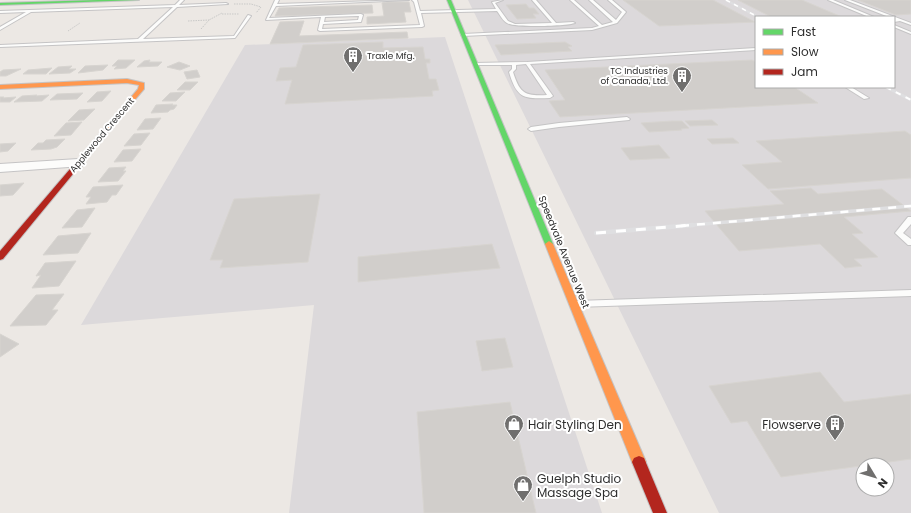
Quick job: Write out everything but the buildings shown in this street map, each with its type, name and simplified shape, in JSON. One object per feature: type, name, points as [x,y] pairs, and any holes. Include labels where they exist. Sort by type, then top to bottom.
[{"type":"main road","points":[[0,4],[137,0]]},
{"type":"main road","name":"Speedvale Avenue West","points":[[449,0],[660,513]]},
{"type":"main road","name":"Applewood Crescent","points":[[0,87],[127,81],[142,84],[141,90],[0,257]]},
{"type":"street","points":[[0,168],[78,164]]},
{"type":"lane","points":[[139,41],[182,0]]},
{"type":"lane","points":[[277,0],[267,19],[361,15],[360,21],[322,23]]},
{"type":"lane","points":[[274,5],[407,0]]},
{"type":"lane","points":[[323,16],[320,30],[422,26],[416,1],[414,0]]},
{"type":"lane","points":[[501,0],[493,3],[507,22],[514,25],[573,23]]},
{"type":"lane","points":[[534,0],[560,30]]},
{"type":"lane","points":[[572,0],[600,26]]},
{"type":"lane","points":[[591,0],[616,22]]},
{"type":"lane","points":[[463,35],[592,29],[616,22],[624,12],[610,0]]},
{"type":"lane","points":[[830,0],[870,16]]},
{"type":"lane","points":[[847,0],[888,16]]},
{"type":"lane","points":[[0,12],[226,4]]},
{"type":"lane","points":[[455,14],[498,10]]},
{"type":"lane","points":[[0,29],[31,11]]},
{"type":"lane","points":[[419,13],[501,14]]},
{"type":"lane","points":[[0,46],[235,37],[249,16]]},
{"type":"lane","points":[[895,19],[911,24]]},
{"type":"lane","points":[[900,20],[911,20]]},
{"type":"lane","points":[[895,26],[911,33]]},
{"type":"lane","points":[[475,64],[514,64],[755,49]]},
{"type":"lane","points":[[514,64],[514,69],[511,72],[515,88],[520,93],[532,97],[550,96],[527,63]]},
{"type":"lane","points":[[849,88],[866,98]]},
{"type":"lane","points":[[531,129],[627,119]]},
{"type":"lane","points":[[911,219],[899,233],[911,243]]},
{"type":"lane","points":[[574,304],[911,293]]},
{"type":"path","points":[[188,21],[209,20],[222,14],[225,10]]},
{"type":"path","points":[[201,29],[209,20]]},
{"type":"path","points":[[68,31],[80,23]]},
{"type":"shaded area","points":[[468,0],[911,0],[911,513],[719,513]]},
{"type":"shaded area","points":[[445,37],[602,513],[289,513],[314,305],[81,325],[245,45]]},
{"type":"railway","points":[[726,0],[756,16]]},
{"type":"railway","points":[[888,88],[911,100]]},
{"type":"railway","points":[[683,226],[911,206]]},
{"type":"railway","points":[[683,226],[693,225]]},
{"type":"railway","points":[[596,233],[683,226]]},
{"type":"traffic: fast","points":[[0,4],[137,0]]},
{"type":"traffic: fast","points":[[449,0],[549,244]]},
{"type":"traffic: slow","points":[[0,87],[127,81],[142,84],[141,89],[107,129]]},
{"type":"traffic: slow","points":[[549,244],[639,462]]},
{"type":"traffic: jam","points":[[0,257],[107,129]]},
{"type":"traffic: jam","points":[[639,462],[660,513]]},
{"type":"place","name":"Traxle Mfg.","points":[[353,73]]},
{"type":"place","name":"TC Industries of Canada, Ltd.","points":[[682,93]]},
{"type":"place","name":"Hair Styling Den","points":[[514,441]]},
{"type":"place","name":"Flowserve","points":[[835,441]]},
{"type":"place","name":"Guelph Studio Massage Spa","points":[[523,502]]}]
